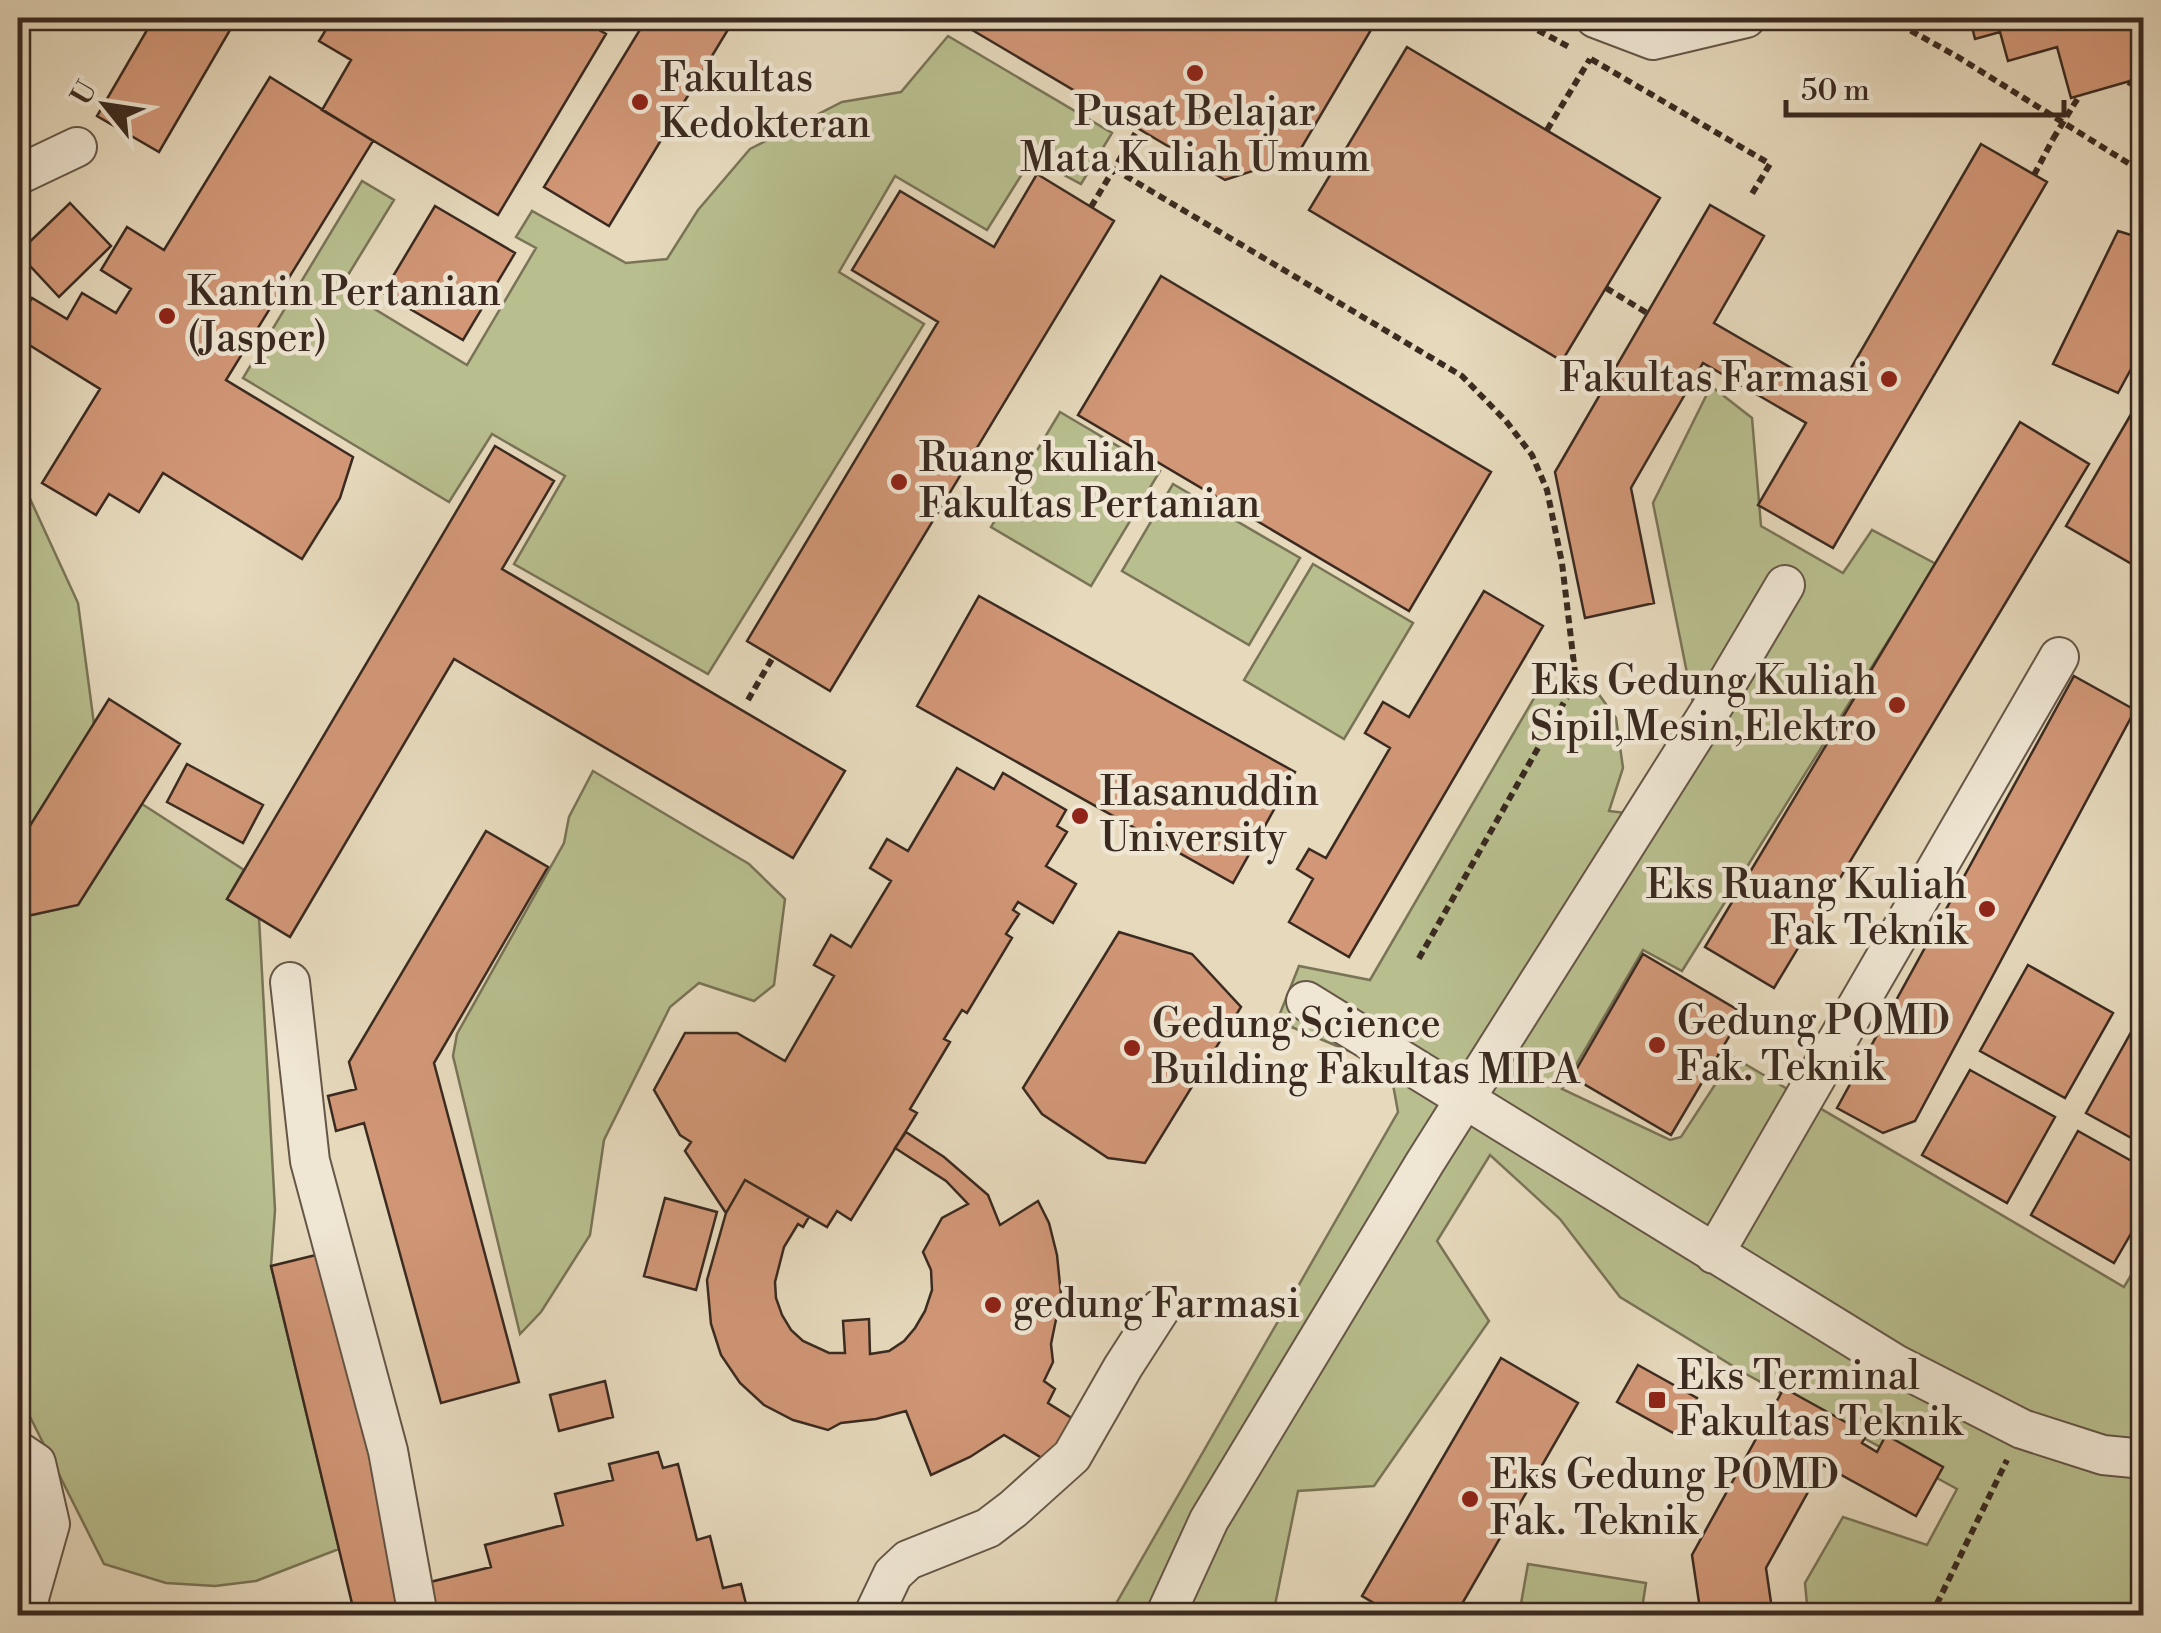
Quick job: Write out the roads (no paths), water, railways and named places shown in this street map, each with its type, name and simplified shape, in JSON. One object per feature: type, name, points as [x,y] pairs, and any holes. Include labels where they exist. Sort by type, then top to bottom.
[{"type":"lane","points":[[1595,18],[1653,40],[1746,18]]},
{"type":"lane","points":[[18,175],[77,147]]},
{"type":"lane","points":[[1164,1616],[1209,1520],[1785,585]]},
{"type":"lane","points":[[1714,1254],[2059,657]]},
{"type":"lane","points":[[290,982],[310,1161],[388,1451],[418,1616]]},
{"type":"lane","points":[[1306,1001],[1894,1364],[2022,1430],[2103,1455],[2144,1459]]},
{"type":"lane","points":[[872,1616],[892,1574],[908,1560],[988,1528],[1072,1456],[1161,1308]]},
{"type":"lane","points":[[18,1451],[36,1463],[50,1524],[29,1598],[30,1616]]},
{"type":"place","name":"Pusat Belajar Mata Kuliah Umum","points":[[1195,73]]},
{"type":"place","name":"Fakultas Kedokteran","points":[[640,102]]},
{"type":"place","name":"Kantin Pertanian (Jasper)","points":[[167,316]]},
{"type":"place","name":"Fakultas Farmasi","points":[[1889,379]]},
{"type":"place","name":"Ruang kuliah Fakultas Pertanian","points":[[899,482]]},
{"type":"place","name":"Eks Gedung Kuliah Sipil,Mesin,Elektro","points":[[1897,705]]},
{"type":"place","name":"Hasanuddin University","points":[[1080,816]]},
{"type":"place","name":"Eks Ruang Kuliah Fak Teknik","points":[[1987,909]]},
{"type":"place","name":"Gedung POMD Fak. Teknik","points":[[1657,1045]]},
{"type":"place","name":"Gedung Science Building Fakultas MIPA","points":[[1132,1048]]},
{"type":"place","name":"gedung Farmasi","points":[[993,1305]]},
{"type":"place","name":"Eks Terminal Fakultas Teknik","points":[[1657,1400]]},
{"type":"place","name":"Eks Gedung POMD Fak. Teknik","points":[[1470,1499]]}]
